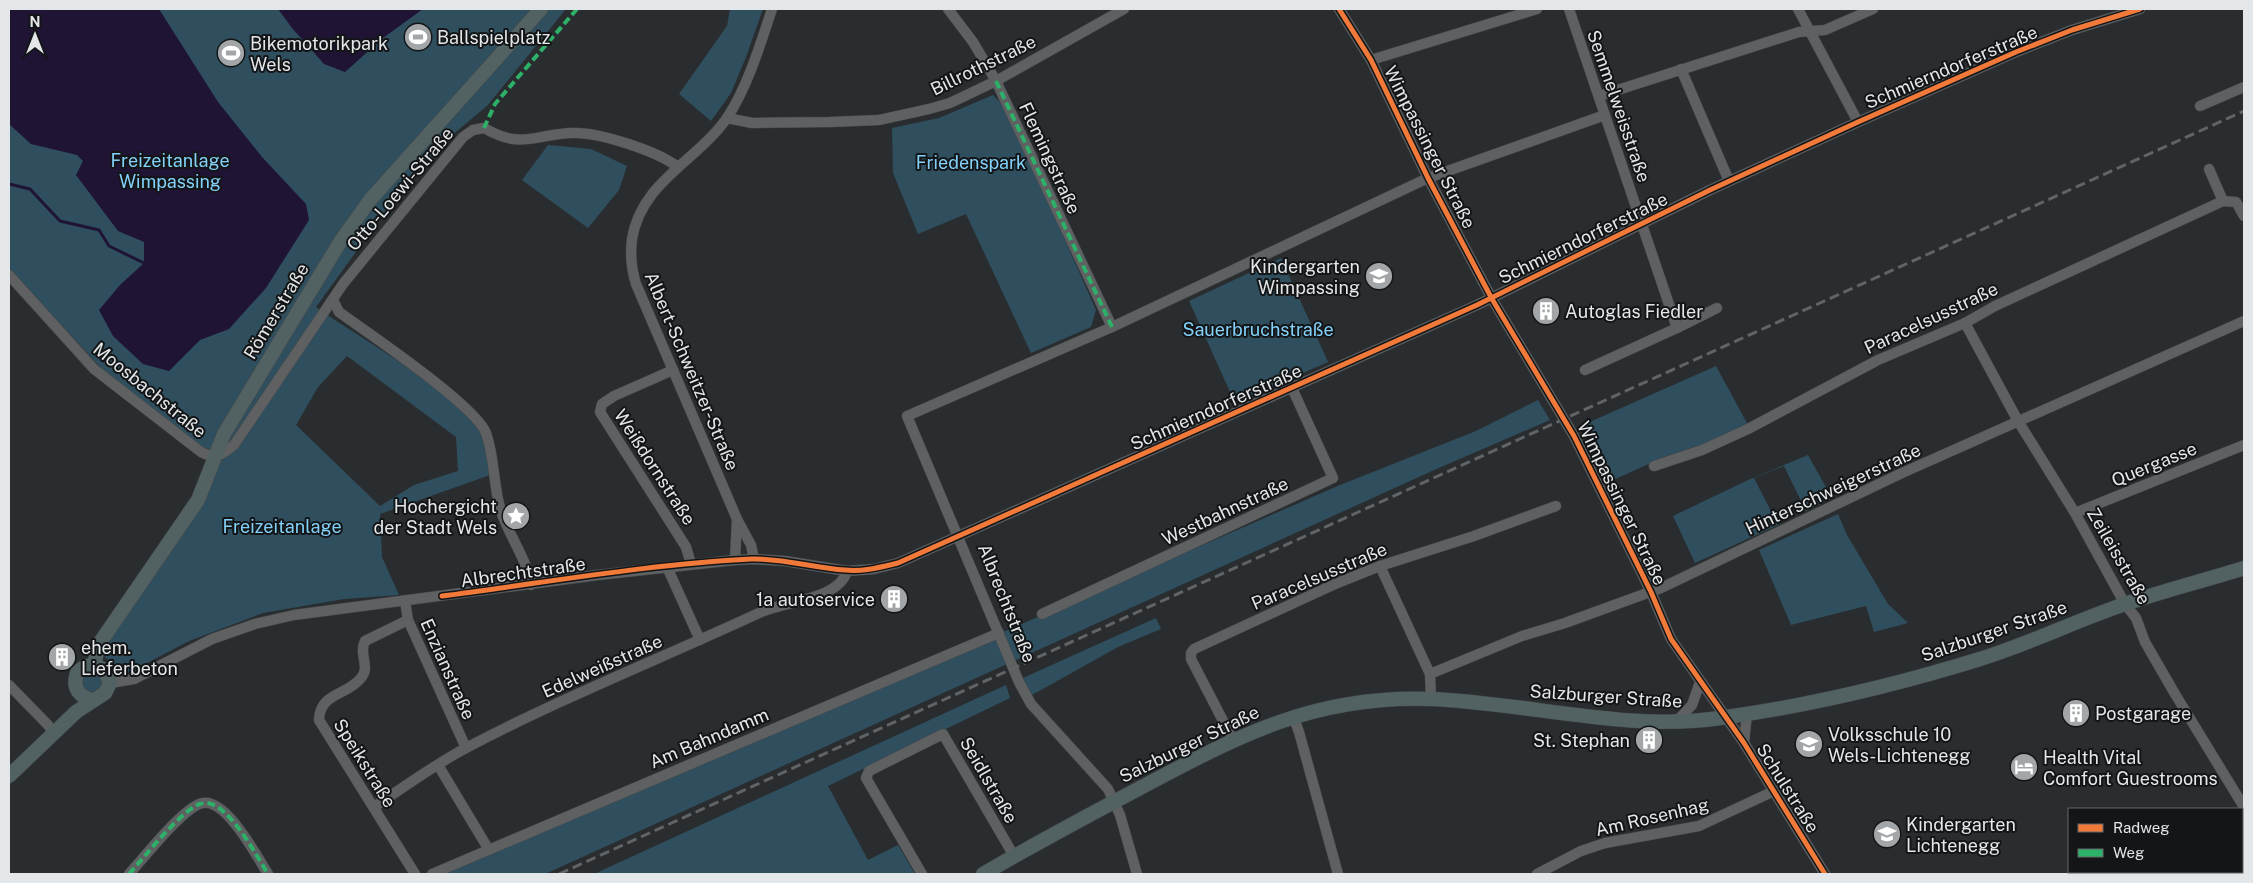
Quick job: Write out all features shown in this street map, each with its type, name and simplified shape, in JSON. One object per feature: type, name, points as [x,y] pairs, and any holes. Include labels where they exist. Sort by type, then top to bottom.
[{"type":"main road","name":"Römerstraße","points":[[94,665],[99,644],[198,500],[224,434],[325,267],[370,200],[541,9]]},
{"type":"main road","name":"Salzburger Straße","points":[[983,874],[1114,801],[1233,740],[1293,716],[1359,701],[1431,699],[1655,722],[1726,718],[1914,679],[1984,658],[2125,604],[2244,568]]},
{"type":"main road","points":[[9,776],[76,712],[105,694],[110,683],[105,670],[94,665],[87,665],[76,673],[74,680],[78,692],[76,712]]},
{"type":"main road","points":[[78,692],[85,698],[93,700]]},
{"type":"street","name":"Albert-Schweitzer-Straße","points":[[754,559],[751,545],[737,519],[636,284],[630,263],[630,253],[636,221],[644,203],[727,118],[749,71],[772,9]]},
{"type":"street","name":"Flemingstraße","points":[[948,9],[972,42],[996,81],[1112,327]]},
{"type":"street","name":"Billrothstraße","points":[[727,118],[752,123],[879,120],[950,103],[996,81],[1124,9]]},
{"type":"street","name":"Wimpassinger Straße","points":[[1339,9],[1371,60],[1428,178],[1492,298],[1574,436],[1651,592],[1671,639],[1726,718]]},
{"type":"street","points":[[1371,60],[1537,9]]},
{"type":"street","name":"Semmelweisstraße","points":[[1569,9],[1676,328]]},
{"type":"street","points":[[1798,9],[1812,32],[1858,122]]},
{"type":"street","points":[[1598,96],[1799,32],[1825,30],[1873,9]]},
{"type":"street","name":"Schmierndorferstraße","points":[[959,536],[1492,298],[1729,181],[1858,122],[2016,52],[2072,30],[2140,9]]},
{"type":"street","points":[[1681,69],[1729,181]]},
{"type":"street","points":[[2200,106],[2244,87]]},
{"type":"street","points":[[959,536],[907,416],[1112,327],[1428,178],[1605,115]]},
{"type":"street","name":"Otto-Loewi-Straße","points":[[214,457],[222,455],[234,445],[362,259],[462,137],[473,130],[484,128],[505,138],[521,141],[564,133],[596,135],[663,158],[678,167]]},
{"type":"street","points":[[2209,169],[2223,201],[2240,199],[2244,216]]},
{"type":"street","name":"Paracelsusstraße","points":[[1654,466],[1702,450],[1730,437],[1878,360],[1965,322],[1995,306],[2223,201]]},
{"type":"street","name":"Moosbachstraße","points":[[9,275],[94,369],[201,452],[214,457]]},
{"type":"street","points":[[333,300],[339,312],[466,407],[485,430],[492,453],[499,505],[505,526],[528,571],[531,585]]},
{"type":"street","points":[[1585,370],[1717,308]]},
{"type":"street","name":"Hinterschweigerstraße","points":[[1430,674],[1522,636],[1565,623],[1651,592],[1716,563],[1902,473],[2244,321]]},
{"type":"street","name":"Zeileisstraße","points":[[1965,322],[2018,421],[2075,513],[2125,604],[2136,618],[2145,642],[2244,807]]},
{"type":"street","name":"Weißdornstraße","points":[[673,370],[614,396],[602,404],[600,412],[686,547],[692,564]]},
{"type":"street","name":"Westbahnstraße","points":[[1042,614],[1333,478],[1292,388]]},
{"type":"street","name":"Quergasse","points":[[2075,513],[2244,444]]},
{"type":"street","name":"Paracelsusstraße","points":[[1233,740],[1191,659],[1190,653],[1194,649],[1335,584],[1380,566],[1474,536],[1556,506]]},
{"type":"street","name":"Albert-Schweitzer-Straße","points":[[735,560],[737,519]]},
{"type":"street","name":"Albrechtstraße","points":[[110,683],[134,679],[212,639],[255,624],[327,609],[735,560],[754,559],[847,571],[874,569],[898,563],[959,536],[1031,704],[1108,789],[1124,828],[1137,874]]},
{"type":"street","points":[[1380,566],[1430,674],[1431,699]]},
{"type":"street","points":[[667,567],[700,640]]},
{"type":"street","name":"Edelweißstraße","points":[[374,807],[466,748],[583,692],[768,608],[820,595],[845,579],[847,571]]},
{"type":"street","name":"Enzianstraße","points":[[405,601],[408,620],[466,748]]},
{"type":"street","name":"Speikstraße","points":[[408,620],[366,641],[362,653],[365,671],[360,679],[324,703],[320,710],[319,720],[415,874]]},
{"type":"street","name":"Am Bahndamm","points":[[432,874],[999,633]]},
{"type":"street","points":[[1676,722],[1692,705],[1700,682]]},
{"type":"street","points":[[9,685],[48,725],[54,734]]},
{"type":"street","name":"Schulstraße","points":[[1744,743],[1747,713]]},
{"type":"street","points":[[1293,716],[1338,874]]},
{"type":"street","name":"Schulstraße","points":[[1726,718],[1744,743],[1825,874]]},
{"type":"street","name":"Seidlstraße","points":[[922,874],[866,778],[869,771],[943,734],[1014,856]]},
{"type":"street","points":[[438,765],[489,850]]},
{"type":"street","name":"Am Rosenhag","points":[[1537,874],[1573,855],[1605,843],[1699,826],[1774,791]]},
{"type":"street","points":[[129,874],[188,809],[203,802],[220,807],[247,838],[268,874]]},
{"type":"green space","name":"Freizeitanlage Wimpassing","points":[[9,9],[566,9],[487,106],[451,136],[379,220],[316,307],[434,386],[474,422],[483,437],[490,475],[380,514],[382,557],[399,595],[344,599],[263,613],[189,641],[132,671],[119,673],[100,651],[219,463],[227,455],[204,448],[102,369],[9,268]],"holes":[[[347,356],[456,437],[458,471],[414,485],[380,506],[296,425],[318,387]]]},
{"type":"green space","points":[[730,9],[763,9],[731,93],[711,121],[679,94],[727,26]]},
{"type":"green space","name":"Friedenspark","points":[[993,95],[1000,102],[1027,154],[1096,310],[1091,327],[1031,353],[966,214],[918,234],[893,173],[892,128],[939,118]]},
{"type":"green space","points":[[548,145],[591,149],[627,166],[619,190],[588,228],[522,180]]},
{"type":"green space","name":"Sauerbruchstraße","points":[[1281,258],[1328,362],[1235,403],[1189,301]]},
{"type":"green space","points":[[1716,366],[1748,425],[1701,447],[1660,459],[1613,480],[1583,425]]},
{"type":"green space","points":[[1538,400],[1550,420],[1432,471],[545,874],[439,874],[1008,630],[1340,485],[1476,431]]},
{"type":"green space","points":[[1808,455],[1832,498],[1806,511],[1784,466],[1754,478],[1778,525],[1695,563],[1673,516],[1746,481]]},
{"type":"green space","points":[[1838,514],[1847,535],[1888,604],[1908,623],[1874,632],[1866,606],[1791,625],[1759,550]]},
{"type":"green space","points":[[1156,618],[1161,629],[1118,647],[1032,695],[1023,678]]},
{"type":"green space","points":[[92,672],[99,675],[102,682],[99,689],[92,692],[85,689],[82,682],[85,675]]},
{"type":"green space","points":[[1006,685],[1010,698],[828,786],[868,860],[898,845],[915,874],[594,874]]},
{"type":"shaded area","points":[[9,9],[159,9],[218,102],[262,157],[306,204],[309,220],[266,288],[229,329],[200,340],[169,371],[143,364],[113,336],[99,310],[120,285],[144,263],[144,242],[118,231],[76,175],[83,161],[77,155],[31,144],[9,124]]},
{"type":"shaded area","points":[[278,9],[423,9],[383,38],[345,72],[324,64]]},
{"type":"waterway","points":[[9,184],[30,189],[60,221],[99,230],[109,246],[144,263]]},
{"type":"railway","points":[[559,874],[2244,111]]},
{"type":"marked path","points":[[484,128],[495,104],[577,9]]},
{"type":"marked path","points":[[996,81],[1112,327]]},
{"type":"marked path","points":[[129,874],[175,822],[195,806],[203,803],[212,804],[231,819],[249,843],[268,874]]},
{"type":"cycle path","points":[[1339,9],[1371,60],[1428,178],[1492,299],[1574,436],[1651,592],[1671,639],[1744,743],[1825,874]]},
{"type":"cycle path","points":[[442,596],[635,569],[713,561],[763,559],[852,570],[872,569],[898,563],[1477,305],[1710,190],[1858,122],[2016,52],[2072,30],[2140,9]]},
{"type":"place","name":"Ballspielplatz","points":[[418,37]]},
{"type":"place","name":"Bikemotorikpark Wels","points":[[231,53]]},
{"type":"place","name":"Kindergarten Wimpassing","points":[[1379,276]]},
{"type":"place","name":"Autoglas Fiedler","points":[[1546,311]]},
{"type":"place","name":"Hochergicht der Stadt Wels","points":[[516,516]]},
{"type":"place","name":"1a autoservice","points":[[894,599]]},
{"type":"place","name":"ehem. Lieferbeton","points":[[62,657]]},
{"type":"place","name":"Postgarage","points":[[2076,713]]},
{"type":"place","name":"St. Stephan","points":[[1649,740]]},
{"type":"place","name":"Volksschule 10 Wels-Lichtenegg","points":[[1809,744]]},
{"type":"place","name":"Health Vital Comfort Guestrooms","points":[[2024,767]]},
{"type":"place","name":"Kindergarten Lichtenegg","points":[[1887,834]]},
{"type":"park label","name":"Freizeitanlage","points":[[282,526]]}]
